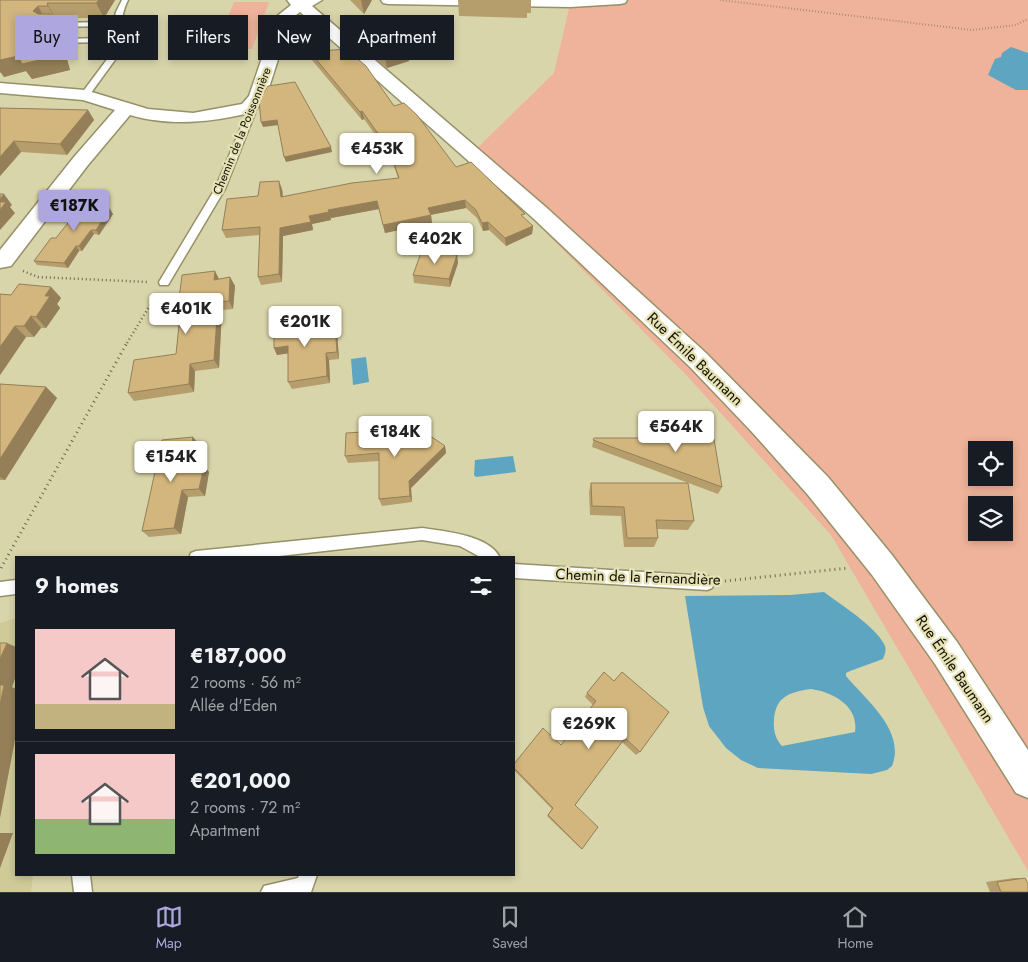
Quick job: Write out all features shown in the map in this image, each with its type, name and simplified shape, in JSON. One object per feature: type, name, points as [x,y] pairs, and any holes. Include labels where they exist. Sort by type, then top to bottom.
[{"type":"street","points":[[388,0],[570,3],[620,0]]},
{"type":"street","name":"Chemin de la Poissonnière","points":[[248,108],[257,97],[284,17],[303,2]]},
{"type":"street","name":"Rue Émile Baumann","points":[[303,2],[319,19],[541,214],[698,360],[760,423],[818,486],[882,565],[946,653],[1028,781]]},
{"type":"street","points":[[0,88],[85,95],[146,114],[193,118],[248,108]]},
{"type":"street","points":[[11,266],[81,161],[125,109]]},
{"type":"lane","points":[[118,15],[119,9],[125,0]]},
{"type":"lane","points":[[85,95],[111,60]]},
{"type":"lane","name":"Chemin de la Poissonnière","points":[[164,282],[220,189],[251,113],[248,108]]},
{"type":"lane","points":[[215,556],[422,534],[461,540],[483,550],[490,556]]},
{"type":"lane","name":"Chemin de la Fernandière","points":[[515,571],[707,583]]},
{"type":"lane","points":[[0,590],[15,588]]},
{"type":"lane","points":[[81,876],[83,892]]},
{"type":"lane","points":[[270,892],[305,886],[308,876]]},
{"type":"path","points":[[720,0],[972,30],[1016,26],[1028,19]]},
{"type":"path","points":[[0,571],[110,370],[164,282],[38,277],[11,266]]},
{"type":"path","name":"Chemin de la Fernandière","points":[[707,583],[882,565]]},
{"type":"shaded area","points":[[571,0],[1028,0],[1028,871],[831,535],[689,378],[470,155],[554,73]]},
{"type":"shaded area","points":[[234,2],[269,2],[264,15],[258,15],[258,32],[252,49],[248,49],[248,15],[228,15]]},
{"type":"shaded area","points":[[15,618],[15,876],[33,876],[31,892],[0,892],[0,623]]},
{"type":"water","points":[[1011,47],[1028,53],[1028,90],[1016,90],[988,75],[995,59],[1001,57],[1002,53]]},
{"type":"water","points":[[366,357],[369,382],[353,385],[351,359]]},
{"type":"water","points":[[513,456],[516,472],[476,477],[474,475],[475,460]]},
{"type":"water","points":[[824,592],[865,623],[884,644],[886,650],[883,659],[850,671],[846,673],[846,676],[873,706],[889,728],[894,741],[895,753],[892,766],[887,770],[871,774],[758,768],[741,760],[726,748],[709,726],[703,707],[685,596],[790,595]],"holes":[[[811,689],[836,697],[849,708],[853,715],[855,732],[782,746],[777,738],[774,724],[775,713],[780,701],[796,692]]]},
{"type":"building","points":[[0,0],[99,0],[96,3],[47,3],[48,6],[38,6],[33,11],[38,14],[50,15],[15,15],[15,57],[0,60]]},
{"type":"building","points":[[330,50],[340,50],[340,60],[359,60],[366,66],[394,106],[404,103],[417,115],[456,167],[471,162],[525,214],[521,215],[533,226],[505,238],[488,222],[482,223],[476,210],[465,200],[428,208],[431,215],[383,225],[377,201],[328,210],[329,212],[309,216],[311,222],[280,228],[279,274],[258,277],[260,227],[222,230],[227,199],[258,196],[260,182],[279,181],[281,197],[352,183],[399,178],[389,149],[362,111],[360,112],[317,60],[330,60]]},
{"type":"building","points":[[20,60],[39,60],[22,64]]},
{"type":"building","points":[[295,82],[331,147],[284,157],[277,120],[261,122],[259,100],[268,86]]},
{"type":"building","points":[[0,108],[88,110],[60,144],[14,141],[0,157]]},
{"type":"building","points":[[90,195],[104,206],[102,209],[110,209],[96,230],[91,230],[64,263],[34,261],[51,238],[56,238]]},
{"type":"building","points":[[0,202],[6,202],[0,210]]},
{"type":"building","points":[[422,250],[457,255],[449,279],[413,275]]},
{"type":"building","points":[[215,271],[214,280],[230,277],[229,301],[218,302],[214,360],[190,364],[189,384],[128,393],[134,360],[176,354],[181,306],[178,307],[182,275]]},
{"type":"building","points":[[19,284],[51,287],[45,296],[50,296],[36,317],[31,316],[24,326],[15,326],[0,347],[0,294],[11,295]]},
{"type":"building","points":[[305,317],[306,329],[335,325],[337,352],[326,353],[327,376],[288,382],[288,346],[274,348],[274,321]]},
{"type":"building","points":[[0,384],[46,387],[0,459]]},
{"type":"building","points":[[379,428],[402,445],[420,429],[445,446],[409,481],[410,496],[379,499],[379,453],[345,456],[346,433],[379,431]]},
{"type":"building","points":[[681,432],[709,433],[714,439],[722,487],[593,440],[594,438],[681,438]]},
{"type":"building","points":[[193,437],[187,467],[204,466],[199,489],[182,490],[174,528],[142,531],[162,440]]},
{"type":"building","points":[[591,483],[688,483],[694,521],[656,520],[658,538],[627,538],[624,507],[592,506]]},
{"type":"building","points":[[0,643],[7,643],[0,659]]},
{"type":"building","points":[[604,672],[614,681],[622,672],[669,712],[640,752],[625,738],[575,805],[598,827],[582,849],[548,815],[553,808],[515,769],[515,763],[543,728],[561,745],[596,701],[587,693]]},
{"type":"building","points":[[0,685],[4,685],[0,706]]},
{"type":"building","points":[[1025,878],[1028,884],[1028,892],[1001,892],[997,882]]}]
